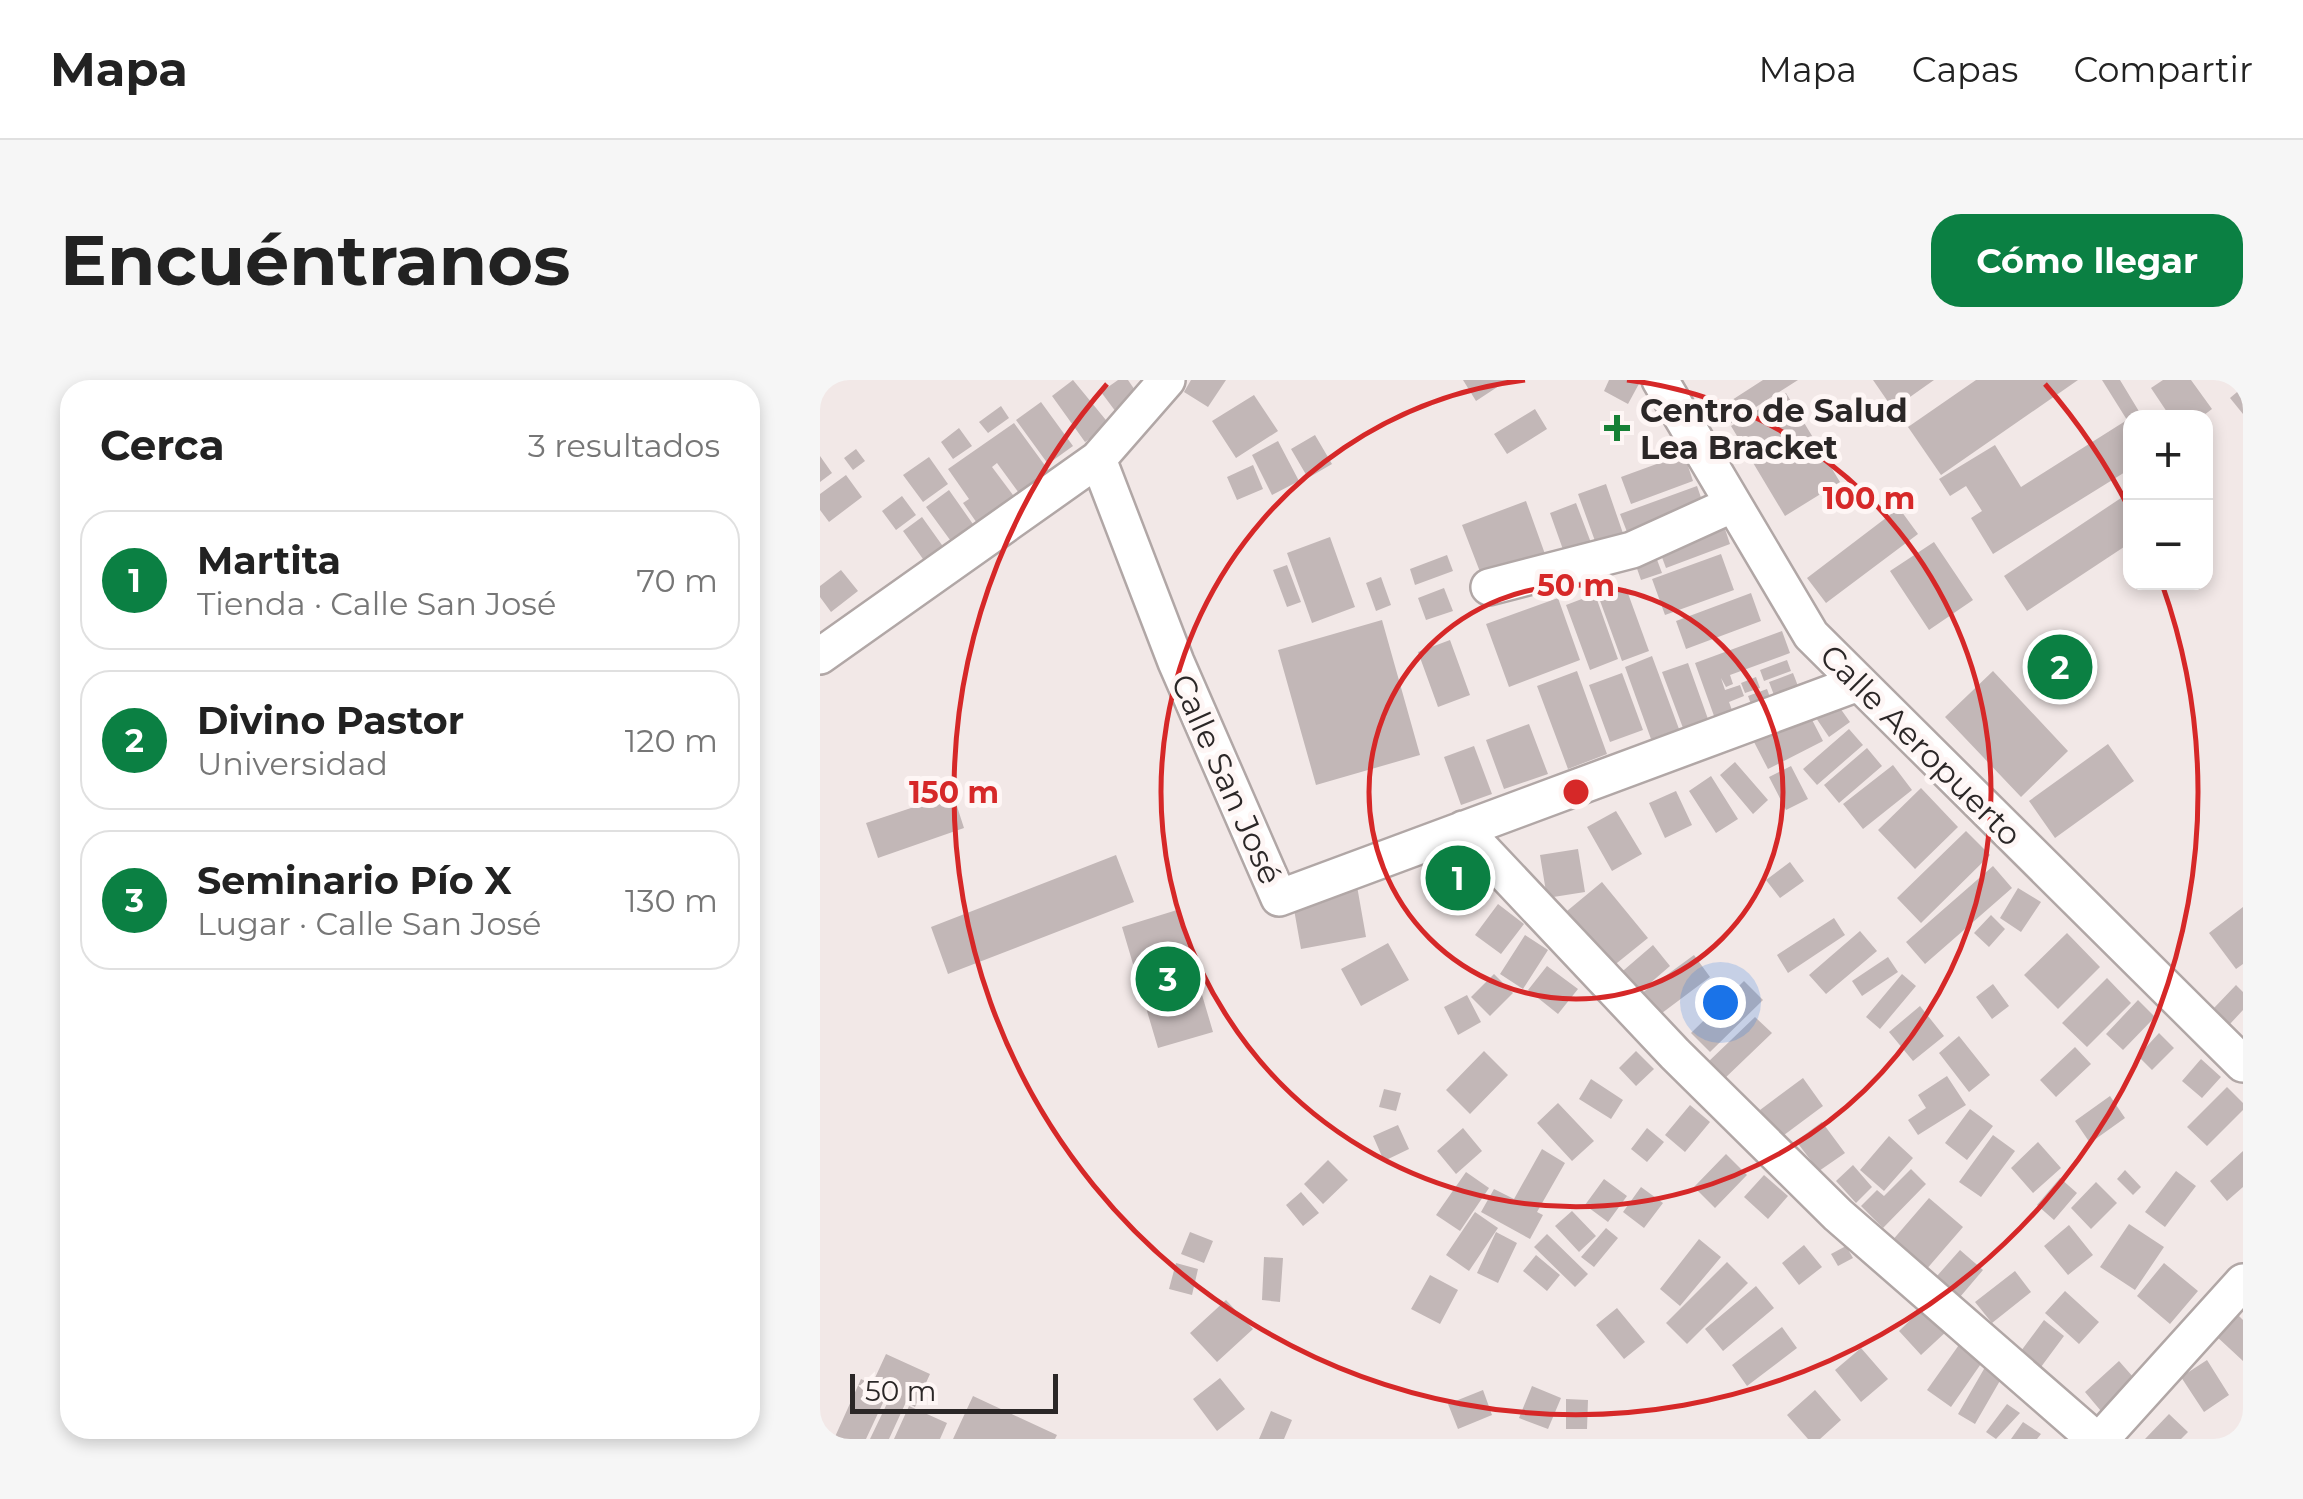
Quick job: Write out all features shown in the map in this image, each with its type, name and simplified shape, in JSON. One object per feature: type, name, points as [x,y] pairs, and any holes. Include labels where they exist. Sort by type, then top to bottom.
[{"type":"street","points":[[820,656],[1098,459],[1167,380]]},
{"type":"street","name":"Calle Aeropuerto","points":[[1660,380],[1811,635],[2243,1064]]},
{"type":"street","name":"Calle San José","points":[[1098,459],[1176,662],[1279,898],[1858,683]]},
{"type":"street","points":[[1489,587],[1632,550],[1731,505]]},
{"type":"street","points":[[1463,829],[1675,1054],[1838,1215],[2098,1439],[2243,1282]]},
{"type":"building","points":[[820,380],[831,386],[820,394]]},
{"type":"building","points":[[1073,380],[1110,425],[1085,442],[1052,396]]},
{"type":"building","points":[[1118,380],[1128,380],[1139,396],[1116,412],[1101,392]]},
{"type":"building","points":[[1191,380],[1226,380],[1208,407],[1184,392]]},
{"type":"building","points":[[1463,380],[1508,380],[1476,401]]},
{"type":"building","points":[[1609,380],[1641,380],[1628,404],[1604,391]]},
{"type":"building","points":[[1763,380],[1798,380],[1728,425],[1718,409]]},
{"type":"building","points":[[1873,380],[1934,380],[1893,409]]},
{"type":"building","points":[[1976,380],[2078,380],[1941,475],[1908,427]]},
{"type":"building","points":[[2102,380],[2120,380],[2138,410],[2123,410],[2123,414]]},
{"type":"building","points":[[2163,380],[2191,380],[2212,409],[2166,410],[2151,388]]},
{"type":"building","points":[[2243,387],[2243,414],[2230,398]]},
{"type":"building","points":[[1786,393],[1840,482],[1785,516],[1731,426]]},
{"type":"building","points":[[1254,395],[1278,431],[1236,458],[1212,421]]},
{"type":"building","points":[[1041,402],[1073,446],[1048,464],[1016,420]]},
{"type":"building","points":[[1001,406],[1009,418],[988,433],[979,422]]},
{"type":"building","points":[[1535,409],[1547,429],[1507,454],[1494,434]]},
{"type":"building","points":[[1014,423],[1049,471],[1019,493],[997,463],[992,467],[1016,499],[979,526],[963,503],[969,499],[948,469]]},
{"type":"building","points":[[2123,423],[2123,473],[1993,554],[1971,518],[1982,511],[1966,486],[1950,496],[1939,479],[1995,445],[2021,487]]},
{"type":"building","points":[[959,428],[972,446],[953,459],[941,442]]},
{"type":"building","points":[[1315,435],[1332,464],[1308,478],[1291,449]]},
{"type":"building","points":[[1278,441],[1299,481],[1272,495],[1252,455]]},
{"type":"building","points":[[856,449],[865,461],[853,470],[844,458]]},
{"type":"building","points":[[1684,454],[1693,481],[1631,504],[1621,477]]},
{"type":"building","points":[[820,456],[832,473],[820,482]]},
{"type":"building","points":[[929,457],[948,484],[923,502],[903,475]]},
{"type":"building","points":[[1253,465],[1263,489],[1237,500],[1227,477]]},
{"type":"building","points":[[846,475],[862,497],[829,522],[820,510],[820,494]]},
{"type":"building","points":[[1606,484],[1626,542],[1599,552],[1578,494]]},
{"type":"building","points":[[1697,486],[1705,509],[1629,537],[1620,514]]},
{"type":"building","points":[[949,490],[975,527],[953,544],[926,507]]},
{"type":"building","points":[[902,496],[916,515],[896,530],[882,511]]},
{"type":"building","points":[[2123,497],[2123,548],[2027,611],[2004,576]]},
{"type":"building","points":[[1526,501],[1545,554],[1482,577],[1462,525]]},
{"type":"building","points":[[1576,503],[1593,548],[1566,558],[1550,513]]},
{"type":"building","points":[[1899,508],[1918,534],[1826,603],[1807,578]]},
{"type":"building","points":[[922,517],[947,552],[928,566],[903,531]]},
{"type":"building","points":[[1722,520],[1730,544],[1666,568],[1657,544]]},
{"type":"building","points":[[1330,537],[1355,607],[1312,623],[1287,553]]},
{"type":"building","points":[[1934,542],[1973,600],[1929,630],[1890,571]]},
{"type":"building","points":[[1653,549],[1662,573],[1641,580],[1633,557]]},
{"type":"building","points":[[1721,554],[1734,590],[1665,615],[1652,579]]},
{"type":"building","points":[[1447,555],[1453,571],[1415,585],[1410,569]]},
{"type":"building","points":[[1287,565],[1301,602],[1287,607],[1273,570]]},
{"type":"building","points":[[841,570],[858,591],[831,612],[820,597],[820,586]]},
{"type":"building","points":[[1381,577],[1391,605],[1376,611],[1366,583]]},
{"type":"building","points":[[1444,588],[1453,611],[1426,620],[1418,598]]},
{"type":"building","points":[[1626,588],[1649,651],[1622,661],[1599,598]]},
{"type":"building","points":[[1751,593],[1761,621],[1686,649],[1676,621]]},
{"type":"building","points":[[1595,594],[1618,659],[1590,670],[1566,605]]},
{"type":"building","points":[[1558,598],[1580,660],[1509,687],[1486,624]]},
{"type":"building","points":[[1382,620],[1420,755],[1316,785],[1278,650]]},
{"type":"building","points":[[1782,631],[1790,653],[1730,675],[1733,684],[1726,687],[1721,678],[1725,690],[1740,685],[1744,696],[1729,702],[1736,721],[1718,727],[1695,663]]},
{"type":"building","points":[[1450,640],[1470,695],[1438,707],[1418,652]]},
{"type":"building","points":[[1652,656],[1679,729],[1651,739],[1625,667]]},
{"type":"building","points":[[1787,660],[1791,671],[1764,681],[1760,670]]},
{"type":"building","points":[[1688,663],[1708,719],[1683,728],[1662,672]]},
{"type":"building","points":[[1577,671],[1607,754],[1568,769],[1537,686]]},
{"type":"building","points":[[1993,671],[2068,751],[2021,797],[1945,717]]},
{"type":"building","points":[[1622,673],[1643,730],[1610,742],[1589,685]]},
{"type":"building","points":[[1793,673],[1801,694],[1777,703],[1769,682]]},
{"type":"building","points":[[1756,677],[1760,688],[1745,693],[1741,683]]},
{"type":"building","points":[[1767,689],[1774,708],[1755,715],[1748,696]]},
{"type":"building","points":[[1835,701],[1850,722],[1829,737],[1814,715]]},
{"type":"building","points":[[1809,714],[1823,741],[1768,769],[1754,742]]},
{"type":"building","points":[[1529,724],[1548,774],[1504,789],[1486,740]]},
{"type":"building","points":[[1849,729],[1863,745],[1817,785],[1803,769]]},
{"type":"building","points":[[2108,744],[2134,781],[2055,838],[2029,801]]},
{"type":"building","points":[[1474,746],[1492,794],[1461,805],[1444,757]]},
{"type":"building","points":[[1867,748],[1882,766],[1839,803],[1824,785]]},
{"type":"building","points":[[1735,762],[1768,800],[1753,814],[1720,775]]},
{"type":"building","points":[[1893,765],[1912,790],[1863,829],[1843,804]]},
{"type":"building","points":[[1791,766],[1808,799],[1786,810],[1769,777]]},
{"type":"building","points":[[1711,776],[1738,819],[1716,833],[1689,791]]},
{"type":"building","points":[[1921,788],[1958,827],[1915,869],[1878,830]]},
{"type":"building","points":[[1676,791],[1692,825],[1665,838],[1649,803]]},
{"type":"building","points":[[953,794],[964,828],[878,858],[866,823]]},
{"type":"building","points":[[1616,811],[1642,854],[1612,871],[1587,827]]},
{"type":"building","points":[[1966,831],[1990,855],[1921,923],[1897,898]]},
{"type":"building","points":[[1467,848],[1479,881],[1433,897],[1422,864]]},
{"type":"building","points":[[1578,849],[1585,892],[1547,898],[1540,855]]},
{"type":"building","points":[[1116,855],[1134,902],[948,974],[931,927]]},
{"type":"building","points":[[1790,862],[1804,881],[1780,898],[1766,880]]},
{"type":"building","points":[[1993,866],[2012,888],[1925,964],[1906,942]]},
{"type":"building","points":[[1602,882],[1648,938],[1607,971],[1561,916]]},
{"type":"building","points":[[1357,886],[1366,937],[1301,949],[1292,898]]},
{"type":"building","points":[[2018,888],[2041,902],[2021,932],[2000,918]]},
{"type":"building","points":[[1498,904],[1524,924],[1501,954],[1475,935]]},
{"type":"building","points":[[2243,907],[2243,964],[2236,969],[2209,933]]},
{"type":"building","points":[[1177,910],[1213,1032],[1158,1048],[1122,927]]},
{"type":"building","points":[[1991,915],[2005,929],[1989,947],[1974,933]]},
{"type":"building","points":[[1834,918],[1845,935],[1788,973],[1777,955]]},
{"type":"building","points":[[1860,931],[1877,951],[1826,994],[1809,975]]},
{"type":"building","points":[[2067,933],[2100,967],[2058,1009],[2024,975]]},
{"type":"building","points":[[1525,935],[1548,950],[1523,989],[1500,974]]},
{"type":"building","points":[[1388,943],[1409,980],[1361,1006],[1341,969]]},
{"type":"building","points":[[1653,945],[1670,966],[1634,997],[1617,976]]},
{"type":"building","points":[[1694,955],[1710,977],[1658,1016],[1642,993]]},
{"type":"building","points":[[1888,957],[1898,972],[1862,996],[1852,981]]},
{"type":"building","points":[[1547,966],[1578,989],[1558,1014],[1528,990]]},
{"type":"building","points":[[1494,974],[1513,993],[1490,1016],[1471,997]]},
{"type":"building","points":[[1902,974],[1916,986],[1880,1029],[1866,1017]]},
{"type":"building","points":[[2107,978],[2131,1003],[2087,1047],[2062,1023]]},
{"type":"building","points":[[1744,981],[1763,1000],[1710,1052],[1691,1033]]},
{"type":"building","points":[[1993,984],[2009,1006],[1992,1019],[1976,997]]},
{"type":"building","points":[[2236,985],[2243,992],[2243,1010],[2230,1024],[2214,1008]]},
{"type":"building","points":[[1467,995],[1481,1022],[1458,1035],[1444,1007]]},
{"type":"building","points":[[2138,1000],[2155,1017],[2123,1050],[2106,1034]]},
{"type":"building","points":[[1920,1006],[1944,1036],[1913,1061],[1889,1032]]},
{"type":"building","points":[[1755,1017],[1772,1033],[1723,1080],[1707,1063]]},
{"type":"building","points":[[2159,1033],[2174,1048],[2152,1070],[2138,1056]]},
{"type":"building","points":[[1959,1036],[1990,1075],[1969,1092],[1939,1053]]},
{"type":"building","points":[[2075,1047],[2091,1064],[2056,1097],[2040,1080]]},
{"type":"building","points":[[1484,1051],[1508,1075],[1470,1114],[1446,1090]]},
{"type":"building","points":[[1636,1051],[1654,1069],[1636,1086],[1619,1068]]},
{"type":"building","points":[[2201,1059],[2221,1077],[2202,1098],[2182,1081]]},
{"type":"building","points":[[1947,1076],[1966,1105],[1918,1135],[1908,1120],[1926,1108],[1918,1095]]},
{"type":"building","points":[[1803,1078],[1823,1106],[1780,1138],[1760,1110]]},
{"type":"building","points":[[1591,1079],[1623,1100],[1611,1119],[1579,1099]]},
{"type":"building","points":[[2227,1087],[2243,1103],[2243,1110],[2207,1146],[2187,1127]]},
{"type":"building","points":[[1384,1089],[1401,1093],[1396,1111],[1379,1107]]},
{"type":"building","points":[[2110,1096],[2125,1118],[2090,1143],[2075,1121]]},
{"type":"building","points":[[1558,1103],[1594,1141],[1572,1161],[1537,1123]]},
{"type":"building","points":[[1690,1105],[1710,1122],[1685,1152],[1665,1135]]},
{"type":"building","points":[[1970,1109],[1993,1126],[1967,1160],[1945,1143]]},
{"type":"building","points":[[1822,1122],[1845,1153],[1819,1171],[1796,1141]]},
{"type":"building","points":[[1398,1125],[1409,1149],[1384,1161],[1373,1136]]},
{"type":"building","points":[[1463,1128],[1482,1151],[1456,1174],[1437,1151]]},
{"type":"building","points":[[1647,1128],[1664,1142],[1647,1162],[1631,1149]]},
{"type":"building","points":[[1993,1135],[2015,1151],[1981,1197],[1959,1182]]},
{"type":"building","points":[[1889,1136],[1913,1158],[1884,1191],[1860,1170]]},
{"type":"building","points":[[2038,1142],[2061,1168],[2033,1193],[2011,1168]]},
{"type":"building","points":[[1542,1149],[1565,1163],[1537,1212],[1543,1215],[1530,1239],[1481,1212],[1494,1189],[1514,1199]]},
{"type":"building","points":[[2243,1151],[2243,1187],[2227,1201],[2210,1181]]},
{"type":"building","points":[[1726,1154],[1747,1175],[1715,1208],[1694,1187]]},
{"type":"building","points":[[1328,1160],[1348,1180],[1323,1204],[1304,1184]]},
{"type":"building","points":[[1853,1165],[1872,1187],[1856,1203],[1836,1181]]},
{"type":"building","points":[[1911,1169],[1926,1184],[1883,1228],[1861,1206],[1877,1190],[1884,1196]]},
{"type":"building","points":[[2125,1170],[2141,1187],[2133,1195],[2117,1179]]},
{"type":"building","points":[[2176,1171],[2196,1186],[2165,1227],[2145,1212]]},
{"type":"building","points":[[1466,1172],[1489,1188],[1460,1231],[1436,1215]]},
{"type":"building","points":[[1764,1175],[1788,1196],[1768,1219],[1744,1197]]},
{"type":"building","points":[[2060,1178],[2077,1193],[2054,1220],[2037,1205]]},
{"type":"building","points":[[1604,1179],[1627,1196],[1608,1222],[1585,1205]]},
{"type":"building","points":[[2096,1182],[2117,1203],[2091,1229],[2071,1208]]},
{"type":"building","points":[[1641,1187],[1663,1203],[1644,1228],[1623,1212]]},
{"type":"building","points":[[1301,1192],[1319,1213],[1303,1226],[1286,1205]]},
{"type":"building","points":[[1929,1198],[1963,1227],[1925,1271],[1891,1242]]},
{"type":"building","points":[[1572,1211],[1596,1236],[1579,1252],[1555,1226]]},
{"type":"building","points":[[1475,1212],[1498,1228],[1469,1271],[1446,1255]]},
{"type":"building","points":[[2129,1224],[2164,1247],[2135,1290],[2100,1267]]},
{"type":"building","points":[[2069,1225],[2093,1255],[2068,1275],[2044,1246]]},
{"type":"building","points":[[1606,1228],[1618,1238],[1594,1267],[1581,1257]]},
{"type":"building","points":[[1190,1232],[1213,1241],[1204,1263],[1181,1254]]},
{"type":"building","points":[[1496,1232],[1517,1243],[1498,1283],[1477,1273]]},
{"type":"building","points":[[1547,1234],[1588,1274],[1575,1287],[1534,1247]]},
{"type":"building","points":[[1699,1239],[1721,1257],[1680,1306],[1660,1289]]},
{"type":"building","points":[[1804,1245],[1822,1267],[1799,1285],[1782,1263]]},
{"type":"building","points":[[1846,1246],[1853,1258],[1838,1266],[1831,1254]]},
{"type":"building","points":[[1960,1250],[1983,1270],[1960,1297],[1937,1276]]},
{"type":"building","points":[[1536,1255],[1560,1275],[1547,1291],[1523,1271]]},
{"type":"building","points":[[1264,1257],[1283,1258],[1280,1302],[1262,1300]]},
{"type":"building","points":[[1727,1262],[1748,1283],[1687,1344],[1666,1323]]},
{"type":"building","points":[[1176,1263],[1198,1269],[1192,1295],[1169,1289]]},
{"type":"building","points":[[2164,1263],[2198,1291],[2170,1324],[2137,1296]]},
{"type":"building","points":[[2015,1271],[2031,1292],[1992,1323],[1975,1302]]},
{"type":"building","points":[[1430,1275],[1458,1290],[1440,1324],[1411,1309]]},
{"type":"building","points":[[1756,1286],[1774,1308],[1723,1351],[1705,1329]]},
{"type":"building","points":[[2065,1291],[2099,1322],[2079,1344],[2045,1313]]},
{"type":"building","points":[[1226,1300],[1253,1329],[1217,1362],[1190,1333]]},
{"type":"building","points":[[1925,1306],[1948,1330],[1921,1355],[1899,1331]]},
{"type":"building","points":[[1617,1308],[1645,1342],[1624,1359],[1596,1325]]},
{"type":"building","points":[[2235,1312],[2243,1320],[2243,1361],[2215,1335]]},
{"type":"building","points":[[2044,1320],[2064,1336],[2041,1367],[2021,1351]]},
{"type":"building","points":[[1782,1327],[1797,1348],[1747,1386],[1732,1365]]},
{"type":"building","points":[[1961,1342],[1985,1358],[1951,1407],[1927,1390]]},
{"type":"building","points":[[1861,1348],[1888,1379],[1861,1402],[1835,1370]]},
{"type":"building","points":[[886,1354],[930,1374],[915,1407],[906,1402],[889,1439],[870,1439],[894,1389],[874,1380]]},
{"type":"building","points":[[2207,1360],[2229,1395],[2204,1412],[2181,1377]]},
{"type":"building","points":[[2119,1361],[2141,1386],[2106,1417],[2085,1392]]},
{"type":"building","points":[[1988,1362],[2005,1372],[1975,1424],[1958,1414]]},
{"type":"building","points":[[1220,1378],[1245,1409],[1217,1431],[1193,1399]]},
{"type":"building","points":[[861,1379],[888,1392],[866,1439],[834,1439]]},
{"type":"building","points":[[1532,1386],[1561,1398],[1548,1429],[1519,1418]]},
{"type":"building","points":[[1483,1390],[1492,1415],[1458,1429],[1448,1404]]},
{"type":"building","points":[[1815,1390],[1841,1420],[1820,1439],[1808,1439],[1787,1415]]},
{"type":"building","points":[[973,1396],[1057,1435],[1055,1439],[953,1439]]},
{"type":"building","points":[[1566,1399],[1588,1400],[1587,1429],[1566,1429]]},
{"type":"building","points":[[2007,1404],[2020,1413],[1996,1439],[1986,1432]]},
{"type":"building","points":[[909,1406],[947,1423],[940,1439],[894,1439]]},
{"type":"building","points":[[1271,1411],[1292,1420],[1284,1439],[1259,1439]]},
{"type":"building","points":[[2169,1414],[2188,1432],[2181,1439],[2145,1439]]},
{"type":"building","points":[[2023,1422],[2041,1434],[2037,1439],[2011,1439]]},
{"type":"place","name":"Centro de Salud Lea Bracket","points":[[1617,428]]},
{"type":"place","name":"Divino Pastor","points":[[2060,667]]},
{"type":"place","name":"Martita","points":[[1458,878]]},
{"type":"place","name":"Seminario Pío X","points":[[1168,979]]}]
